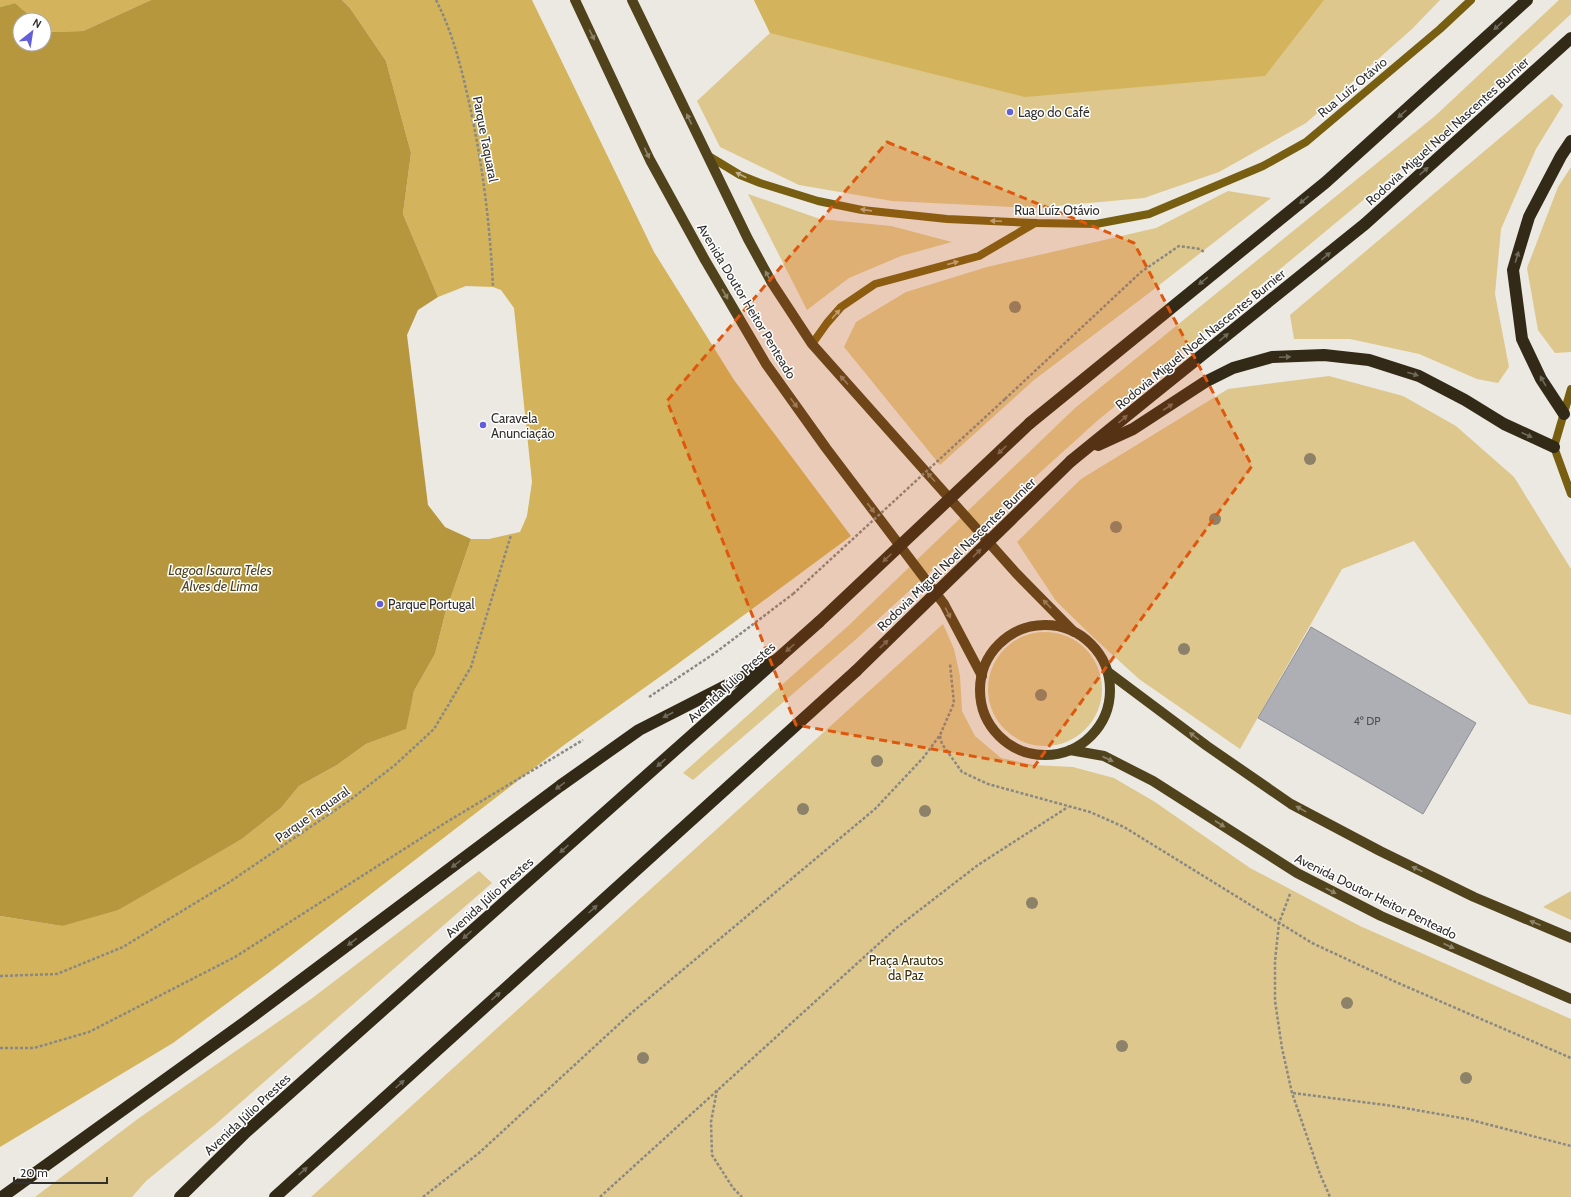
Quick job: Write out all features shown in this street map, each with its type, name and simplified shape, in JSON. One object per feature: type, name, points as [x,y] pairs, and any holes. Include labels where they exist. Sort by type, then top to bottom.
[{"type":"highway","points":[[1221,267],[1326,182],[1527,0]]},
{"type":"highway","name":"Rodovia Miguel Noel Nascentes Burnier","points":[[274,1197],[856,671],[1071,462],[1365,224],[1571,38]]},
{"type":"highway","points":[[1564,414],[1541,379],[1522,339],[1513,270],[1529,217],[1561,156],[1571,141]]},
{"type":"highway","name":"Avenida Júlio Prestes","points":[[180,1197],[246,1132],[819,622],[1030,423],[1221,267]]},
{"type":"highway","points":[[1084,452],[1133,429],[1205,382],[1233,368],[1272,358],[1324,355],[1369,360],[1419,376],[1465,400],[1504,424],[1554,447]]},
{"type":"highway","points":[[2,1197],[245,1022],[560,786],[639,730],[778,659]]},
{"type":"main road","name":"Avenida Doutor Heitor Penteado","points":[[575,0],[650,160],[705,260],[766,364],[826,448],[944,604],[982,676]]},
{"type":"main road","points":[[632,0],[748,239],[769,277],[812,344],[1016,573],[1074,632]]},
{"type":"main road","points":[[1045,624],[1067,628],[1074,632],[1086,639],[1100,654],[1108,672],[1111,690],[1108,710],[1100,727],[1086,741],[1070,750],[1050,755],[1030,753],[1012,746],[996,732],[985,715],[980,696],[982,676],[990,656],[1004,639],[1023,629],[1045,624]]},
{"type":"main road","points":[[1108,672],[1207,746],[1292,804],[1380,851],[1474,897],[1571,938]]},
{"type":"main road","name":"Avenida Doutor Heitor Penteado","points":[[1070,750],[1104,756],[1153,781],[1297,873],[1381,916],[1571,999]]},
{"type":"street","name":"Rua Luíz Otávio","points":[[706,154],[746,178],[785,192],[818,201],[862,210],[914,216],[1034,223],[1096,224],[1149,214],[1263,166],[1306,142],[1440,29],[1472,0]]},
{"type":"street","points":[[812,344],[841,307],[875,284],[979,256],[1034,223]]},
{"type":"street","points":[[1571,390],[1554,447],[1571,494]]},
{"type":"path","name":"Parque Taquaral","points":[[436,0],[443,14],[458,55],[477,139],[484,180],[491,247],[493,287]]},
{"type":"path","points":[[643,702],[715,653],[793,594],[1005,400],[1141,272],[1179,246],[1200,249],[1221,267]]},
{"type":"path","name":"Parque Taquaral","points":[[0,976],[57,974],[123,947],[228,883],[350,800],[395,765],[434,729],[471,667],[511,535]]},
{"type":"path","points":[[423,1197],[479,1153],[630,1014],[875,810],[923,758],[940,735],[954,703],[950,662]]},
{"type":"path","points":[[940,735],[942,744],[962,772],[988,784],[1090,812],[1124,827],[1312,943],[1398,984],[1571,1058]]},
{"type":"path","points":[[0,1048],[34,1048],[89,1032],[235,957],[445,823],[584,739]]},
{"type":"path","points":[[600,1197],[895,929],[978,865],[1068,807]]},
{"type":"path","points":[[1297,873],[1279,923],[1275,961],[1275,1001],[1282,1048],[1292,1093],[1320,1174],[1330,1197]]},
{"type":"path","points":[[717,1090],[711,1122],[712,1155],[733,1188],[742,1197]]},
{"type":"path","points":[[1292,1093],[1393,1106],[1468,1119],[1571,1146]]},
{"type":"highlighted area","points":[[887,142],[1134,243],[1252,466],[1034,767],[796,725],[667,401]]},
{"type":"green space","name":"Lago do Café","points":[[754,0],[1440,0],[1412,29],[1306,123],[1219,172],[1144,198],[1034,208],[892,201],[799,185],[720,147],[697,101],[770,33]]},
{"type":"green space","points":[[1559,0],[1571,0],[1571,14],[1432,143],[1097,421],[854,641],[693,780],[683,773],[848,626],[1075,408],[1435,116]]},
{"type":"green space","points":[[1552,94],[1563,105],[1536,149],[1501,229],[1495,294],[1509,367],[1498,383],[1477,379],[1419,354],[1350,339],[1294,339],[1290,315]]},
{"type":"green space","points":[[1571,167],[1571,352],[1555,353],[1538,330],[1527,268],[1558,187]]},
{"type":"green space","points":[[1228,191],[1271,198],[1034,380],[940,465],[844,347],[856,322],[906,292],[987,267],[1156,228]]},
{"type":"green space","points":[[748,194],[820,219],[891,226],[952,242],[901,256],[849,278],[807,310]]},
{"type":"green space","points":[[1329,376],[1403,396],[1456,426],[1514,477],[1571,569],[1571,715],[1529,704],[1414,541],[1342,569],[1240,749],[1139,679],[1094,638],[1056,601],[1017,542],[1081,479],[1228,389]]},
{"type":"green space","name":"Praça Arautos da Paz","points":[[943,624],[954,649],[960,676],[962,711],[975,736],[1001,758],[1034,765],[1073,767],[1114,778],[1155,802],[1250,868],[1360,926],[1571,1019],[1571,1197],[311,1197]]},
{"type":"green space","points":[[1045,632],[1067,636],[1077,641],[1093,657],[1098,667],[1102,689],[1098,711],[1093,721],[1077,737],[1067,742],[1045,746],[1023,742],[1013,737],[997,721],[992,711],[988,689],[992,667],[997,657],[1013,641],[1023,636]]},
{"type":"green space","points":[[479,871],[492,883],[216,1124],[146,1181],[132,1197],[35,1197],[139,1118],[311,999]]},
{"type":"green space","points":[[1571,891],[1571,920],[1543,907]]},
{"type":"shaded area","points":[[0,0],[151,0],[83,31],[52,32],[52,12],[26,12],[15,3],[0,7]]},
{"type":"shaded area","points":[[342,0],[532,0],[654,252],[734,380],[851,536],[668,671],[564,745],[267,974],[173,1043],[0,1147],[0,916],[62,926],[186,870],[242,839],[281,808],[299,786],[337,765],[366,744],[405,729],[414,691],[435,654],[445,614],[471,539],[489,539],[520,532],[527,516],[532,482],[514,308],[501,290],[493,287],[466,286],[438,297],[403,214],[411,153],[386,61],[350,8]]},
{"type":"shaded area","points":[[754,0],[1324,0],[1265,76],[1025,97],[770,33]]},
{"type":"water","name":"Lagoa Isaura Teles Alves de Lima","points":[[151,0],[342,0],[350,8],[386,61],[411,153],[403,214],[438,297],[418,310],[407,335],[428,505],[445,527],[471,539],[445,614],[435,654],[414,691],[406,729],[366,744],[337,765],[299,786],[281,808],[242,839],[118,910],[62,926],[0,916],[0,7],[15,3],[26,12],[12,12],[12,52],[52,52],[52,32],[83,31]]},
{"type":"building","points":[[1311,627],[1476,723],[1423,814],[1258,718]]},
{"type":"place","name":"Lago do Café","points":[[1010,112]]},
{"type":"place","name":"Caravela Anunciação","points":[[483,425]]},
{"type":"place","name":"Parque Portugal","points":[[380,604]]}]
